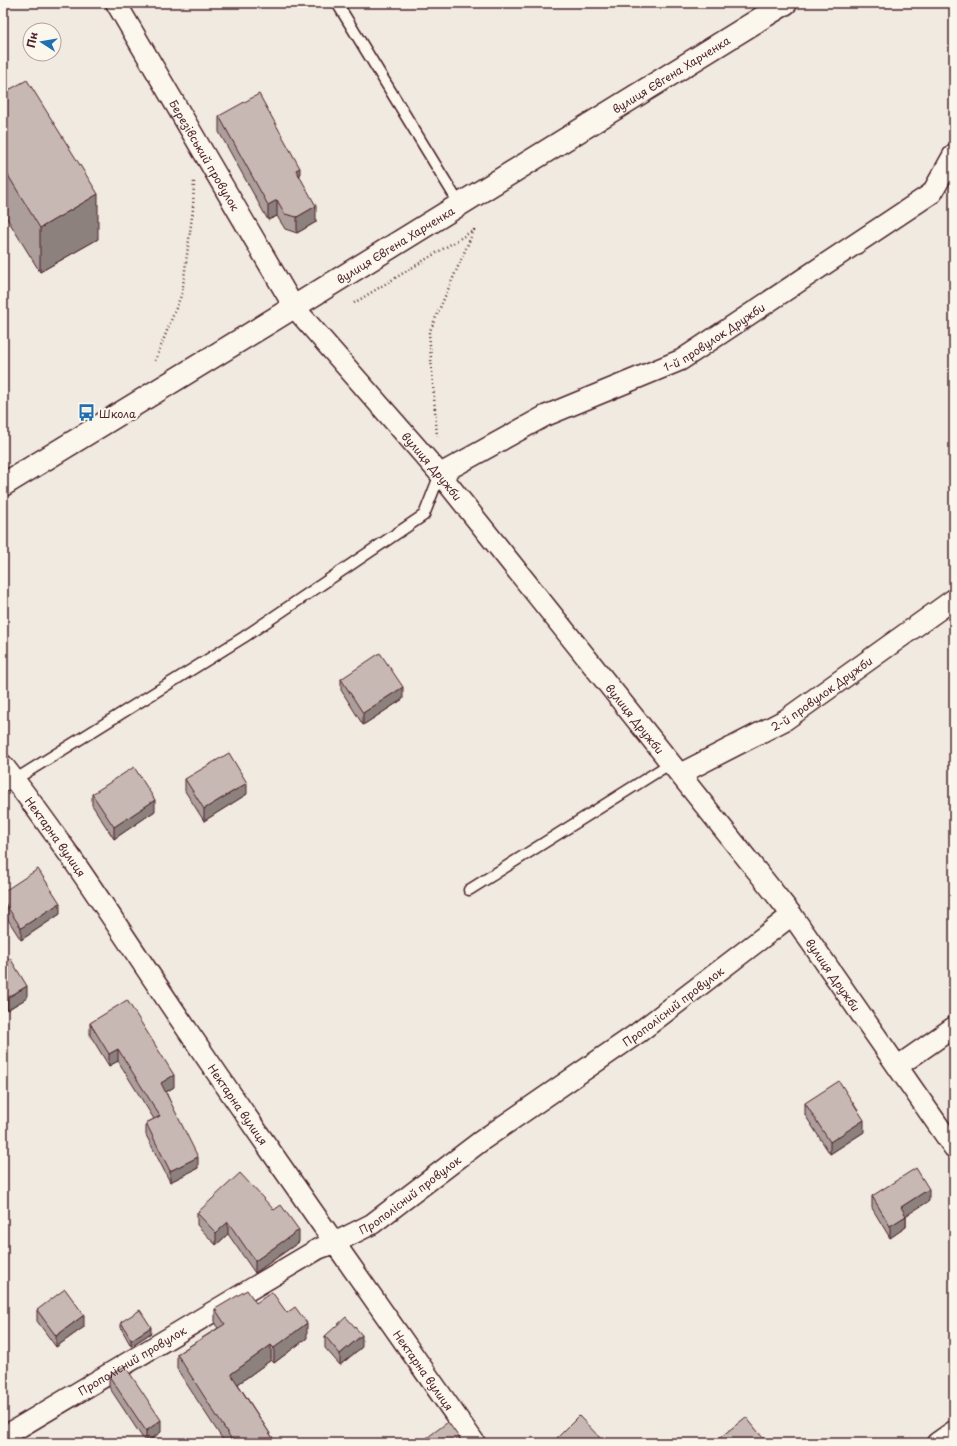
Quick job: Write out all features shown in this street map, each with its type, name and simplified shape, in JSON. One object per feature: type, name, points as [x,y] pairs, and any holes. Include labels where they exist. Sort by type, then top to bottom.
[{"type":"main road","name":"вулиця Євгена Харченка","points":[[3,485],[786,3]]},
{"type":"street","name":"Березівський провулок","points":[[116,3],[294,307]]},
{"type":"street","name":"1-й провулок Дружби","points":[[440,474],[545,416],[681,360],[932,193],[954,154]]},
{"type":"street","name":"вулиця Дружби","points":[[294,307],[440,474],[792,915],[954,1148]]},
{"type":"street","name":"2-й провулок Дружби","points":[[676,769],[785,720],[954,599]]},
{"type":"street","name":"Нектарна вулиця","points":[[7,777],[54,832],[157,986],[334,1243],[475,1443]]},
{"type":"street","name":"Прополісний провулок","points":[[3,1437],[318,1249],[334,1243],[372,1224],[481,1141],[638,1033],[792,915]]},
{"type":"street","points":[[898,1066],[954,1027]]},
{"type":"street","points":[[937,1443],[954,1430]]},
{"type":"lane","points":[[337,3],[460,204]]},
{"type":"lane","points":[[7,777],[244,637],[424,515],[440,474]]},
{"type":"lane","points":[[469,890],[676,769]]},
{"type":"path","points":[[155,361],[182,293],[193,209],[194,180]]},
{"type":"path","points":[[354,303],[474,230],[429,333],[440,474]]},
{"type":"building","points":[[27,80],[98,194],[40,228],[3,167],[3,93]]},
{"type":"building","points":[[259,94],[300,168],[296,170],[316,206],[297,217],[285,214],[277,200],[268,205],[219,116]]},
{"type":"building","points":[[380,653],[403,687],[363,713],[341,679]]},
{"type":"building","points":[[229,753],[247,783],[204,809],[185,779]]},
{"type":"building","points":[[134,767],[155,800],[114,827],[92,794]]},
{"type":"building","points":[[38,869],[60,903],[21,928],[3,900],[3,892]]},
{"type":"building","points":[[10,958],[27,986],[7,998],[3,991],[3,962]]},
{"type":"building","points":[[127,1000],[174,1075],[161,1083],[198,1157],[170,1171],[146,1123],[160,1116],[118,1049],[109,1054],[90,1023]]},
{"type":"building","points":[[839,1081],[864,1120],[830,1142],[805,1103]]},
{"type":"building","points":[[916,1168],[929,1189],[901,1207],[906,1216],[890,1226],[872,1196]]},
{"type":"building","points":[[240,1173],[274,1210],[281,1205],[299,1230],[255,1261],[228,1222],[216,1233],[197,1213]]},
{"type":"building","points":[[65,1289],[84,1315],[56,1336],[37,1310]]},
{"type":"building","points":[[247,1290],[256,1303],[272,1292],[287,1313],[295,1307],[307,1323],[274,1348],[271,1345],[231,1374],[276,1443],[234,1443],[177,1354],[225,1324],[215,1309]]},
{"type":"building","points":[[140,1310],[151,1327],[131,1340],[121,1322]]},
{"type":"building","points":[[346,1317],[362,1335],[340,1354],[325,1336]]},
{"type":"building","points":[[125,1366],[161,1420],[146,1431],[109,1376]]},
{"type":"building","points":[[579,1416],[605,1443],[552,1443]]},
{"type":"building","points":[[746,1417],[767,1443],[719,1443],[717,1440]]},
{"type":"building","points":[[448,1422],[463,1443],[420,1443]]},
{"type":"place","name":"Школа","points":[[86,413]]}]
